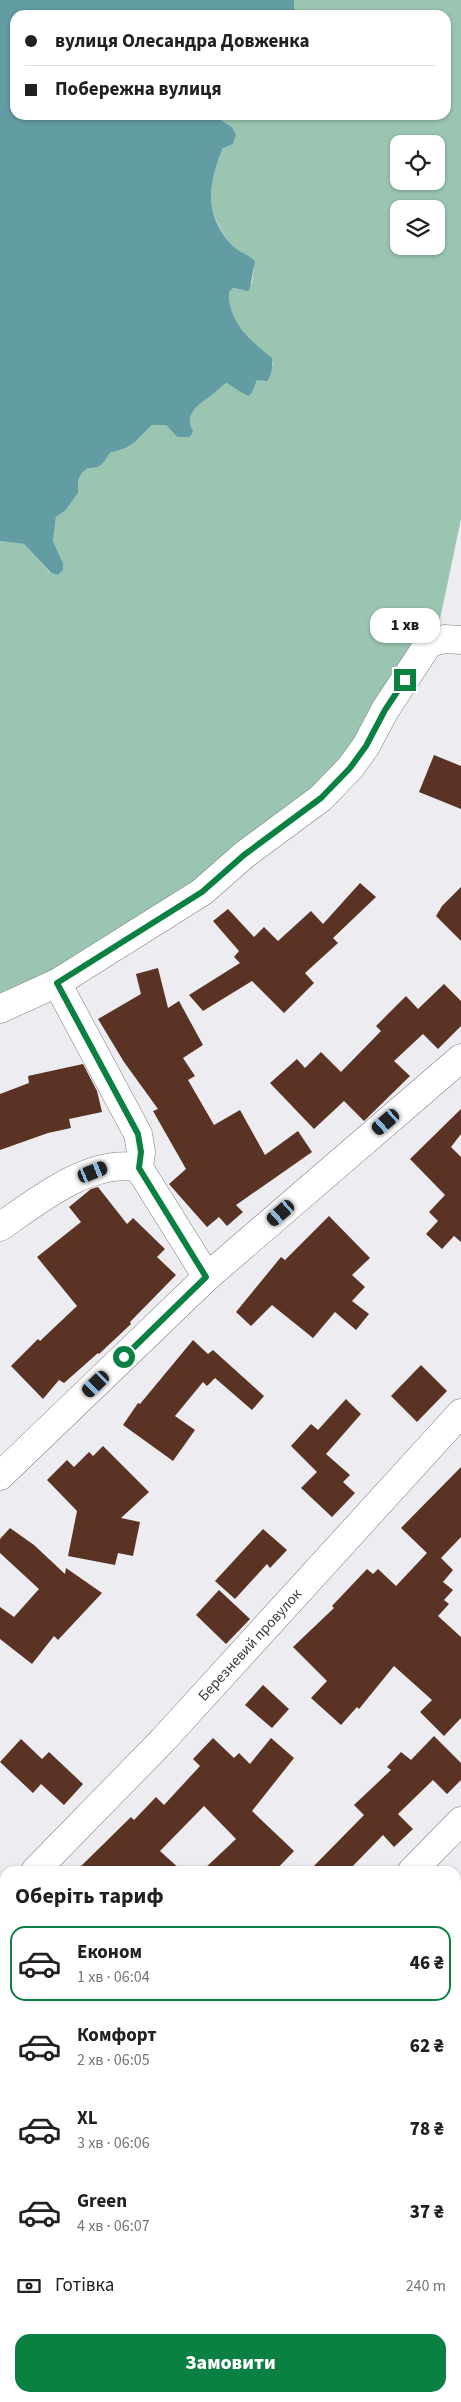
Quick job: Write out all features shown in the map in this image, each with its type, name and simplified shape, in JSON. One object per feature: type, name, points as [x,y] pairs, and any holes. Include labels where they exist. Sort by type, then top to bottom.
[{"type":"street","points":[[0,1009],[57,983],[202,892],[244,855],[321,798],[350,768],[366,746],[385,710],[429,643],[444,639],[461,640]]},
{"type":"street","points":[[57,983],[138,1134],[141,1152],[139,1168],[206,1277]]},
{"type":"street","points":[[0,1476],[206,1277],[461,1058]]},
{"type":"street","points":[[0,1227],[41,1198],[77,1179],[109,1166],[127,1165],[139,1168]]},
{"type":"street","name":"Березневий провулок","points":[[40,1866],[163,1740],[461,1413]]},
{"type":"street","points":[[417,1866],[461,1820]]},
{"type":"green space","points":[[294,0],[461,0],[461,519],[438,629],[343,767],[153,919],[0,1002],[0,541],[24,544],[50,573],[58,574],[63,563],[53,541],[56,517],[66,510],[78,493],[79,479],[84,471],[88,468],[95,468],[110,453],[126,448],[135,442],[152,425],[166,425],[177,437],[190,437],[190,418],[195,408],[212,393],[228,383],[242,392],[252,393],[257,380],[270,378],[273,363],[242,330],[234,316],[229,301],[229,292],[232,288],[244,290],[252,283],[254,268],[250,257],[239,252],[227,239],[217,222],[212,208],[212,182],[220,155],[232,127],[221,120],[451,120],[451,10],[295,10]]},
{"type":"water","points":[[0,0],[294,0],[295,10],[10,10],[10,120],[221,120],[232,127],[236,135],[233,144],[223,148],[214,173],[211,197],[212,208],[221,231],[230,243],[255,261],[250,288],[248,291],[233,288],[229,292],[230,303],[232,313],[242,330],[272,358],[272,370],[267,381],[257,380],[252,393],[248,396],[227,383],[222,386],[192,413],[190,425],[193,431],[190,437],[177,437],[166,425],[152,425],[135,442],[126,448],[110,453],[99,466],[88,468],[84,471],[79,479],[78,493],[66,510],[56,517],[53,541],[63,563],[63,570],[58,575],[51,573],[24,544],[0,541]]},
{"type":"building","points":[[434,755],[461,766],[461,809],[419,792]]},
{"type":"building","points":[[360,883],[376,897],[333,938],[338,943],[305,973],[314,983],[284,1013],[252,981],[203,1011],[189,995],[240,963],[234,957],[239,951],[213,921],[228,909],[254,937],[264,927],[278,941],[311,911],[323,924]]},
{"type":"building","points":[[461,887],[461,941],[436,916],[442,906]]},
{"type":"building","points":[[158,968],[168,1008],[179,1001],[203,1045],[183,1058],[195,1076],[188,1080],[214,1125],[240,1110],[265,1155],[298,1131],[312,1152],[236,1205],[243,1212],[227,1226],[219,1217],[207,1227],[169,1184],[186,1169],[153,1111],[158,1109],[124,1062],[98,1019],[141,994],[136,974]]},
{"type":"building","points":[[444,984],[461,1001],[461,1026],[438,1049],[423,1034],[394,1061],[410,1076],[364,1121],[344,1101],[314,1129],[270,1083],[297,1059],[305,1068],[321,1052],[341,1072],[381,1031],[376,1026],[406,996],[418,1009]]},
{"type":"building","points":[[83,1064],[97,1091],[102,1112],[69,1119],[71,1128],[48,1133],[0,1150],[0,1094],[29,1083],[28,1076]]},
{"type":"building","points":[[461,1109],[461,1134],[451,1147],[461,1157],[461,1242],[454,1236],[442,1249],[426,1234],[438,1221],[429,1212],[445,1195],[410,1159]]},
{"type":"building","points":[[98,1187],[127,1224],[133,1218],[165,1249],[157,1257],[176,1275],[130,1322],[131,1324],[99,1354],[64,1383],[59,1380],[43,1399],[11,1366],[38,1339],[40,1341],[77,1306],[37,1257],[81,1222],[69,1207],[91,1189]]},
{"type":"building","points":[[329,1216],[370,1258],[352,1275],[365,1287],[352,1301],[369,1314],[356,1330],[335,1312],[313,1338],[272,1305],[251,1326],[236,1312],[281,1257],[285,1260]]},
{"type":"building","points":[[193,1340],[208,1354],[213,1350],[264,1396],[252,1410],[215,1378],[207,1386],[203,1382],[175,1416],[195,1430],[173,1461],[123,1425],[138,1403],[140,1404]]},
{"type":"building","points":[[421,1365],[447,1391],[417,1422],[391,1396]]},
{"type":"building","points":[[346,1399],[361,1414],[326,1454],[350,1475],[343,1482],[355,1493],[332,1517],[301,1488],[317,1472],[291,1446],[311,1424],[318,1430]]},
{"type":"building","points":[[103,1446],[149,1492],[121,1518],[140,1522],[133,1556],[118,1553],[115,1565],[68,1556],[77,1511],[47,1480],[67,1460],[74,1467],[89,1452],[93,1456]]},
{"type":"building","points":[[461,1467],[461,1537],[441,1558],[453,1570],[443,1582],[453,1590],[444,1600],[449,1604],[438,1616],[461,1637],[461,1718],[444,1736],[420,1712],[432,1700],[394,1666],[359,1709],[357,1707],[341,1725],[311,1698],[327,1681],[293,1647],[334,1608],[332,1606],[367,1569],[373,1574],[378,1569],[396,1586],[427,1553],[401,1528]]},
{"type":"building","points":[[10,1528],[34,1545],[65,1574],[66,1568],[102,1593],[58,1640],[54,1636],[32,1664],[0,1639],[0,1607],[14,1617],[39,1589],[0,1553],[0,1539]]},
{"type":"building","points":[[263,1529],[287,1550],[270,1568],[267,1564],[235,1599],[215,1581]]},
{"type":"building","points":[[219,1590],[250,1619],[226,1644],[196,1615]]},
{"type":"building","points":[[263,1685],[289,1709],[272,1728],[245,1705]]},
{"type":"building","points":[[434,1736],[461,1763],[461,1780],[447,1794],[433,1780],[398,1814],[413,1829],[394,1847],[383,1835],[353,1866],[314,1866],[364,1815],[354,1805],[391,1770],[387,1767],[401,1752],[411,1760]]},
{"type":"building","points":[[213,1738],[234,1758],[239,1753],[250,1764],[271,1738],[294,1758],[252,1811],[294,1851],[280,1866],[207,1866],[236,1839],[204,1806],[160,1851],[176,1866],[81,1866],[131,1817],[134,1820],[156,1797],[164,1805],[200,1766],[193,1759]]},
{"type":"building","points":[[21,1739],[42,1759],[49,1752],[83,1784],[64,1805],[41,1784],[33,1793],[0,1762]]},
{"type":"route","points":[[124,1357],[206,1277],[139,1168],[141,1152],[138,1134],[57,983],[202,892],[244,855],[321,798],[350,768],[366,746],[385,710],[405,680]]}]
